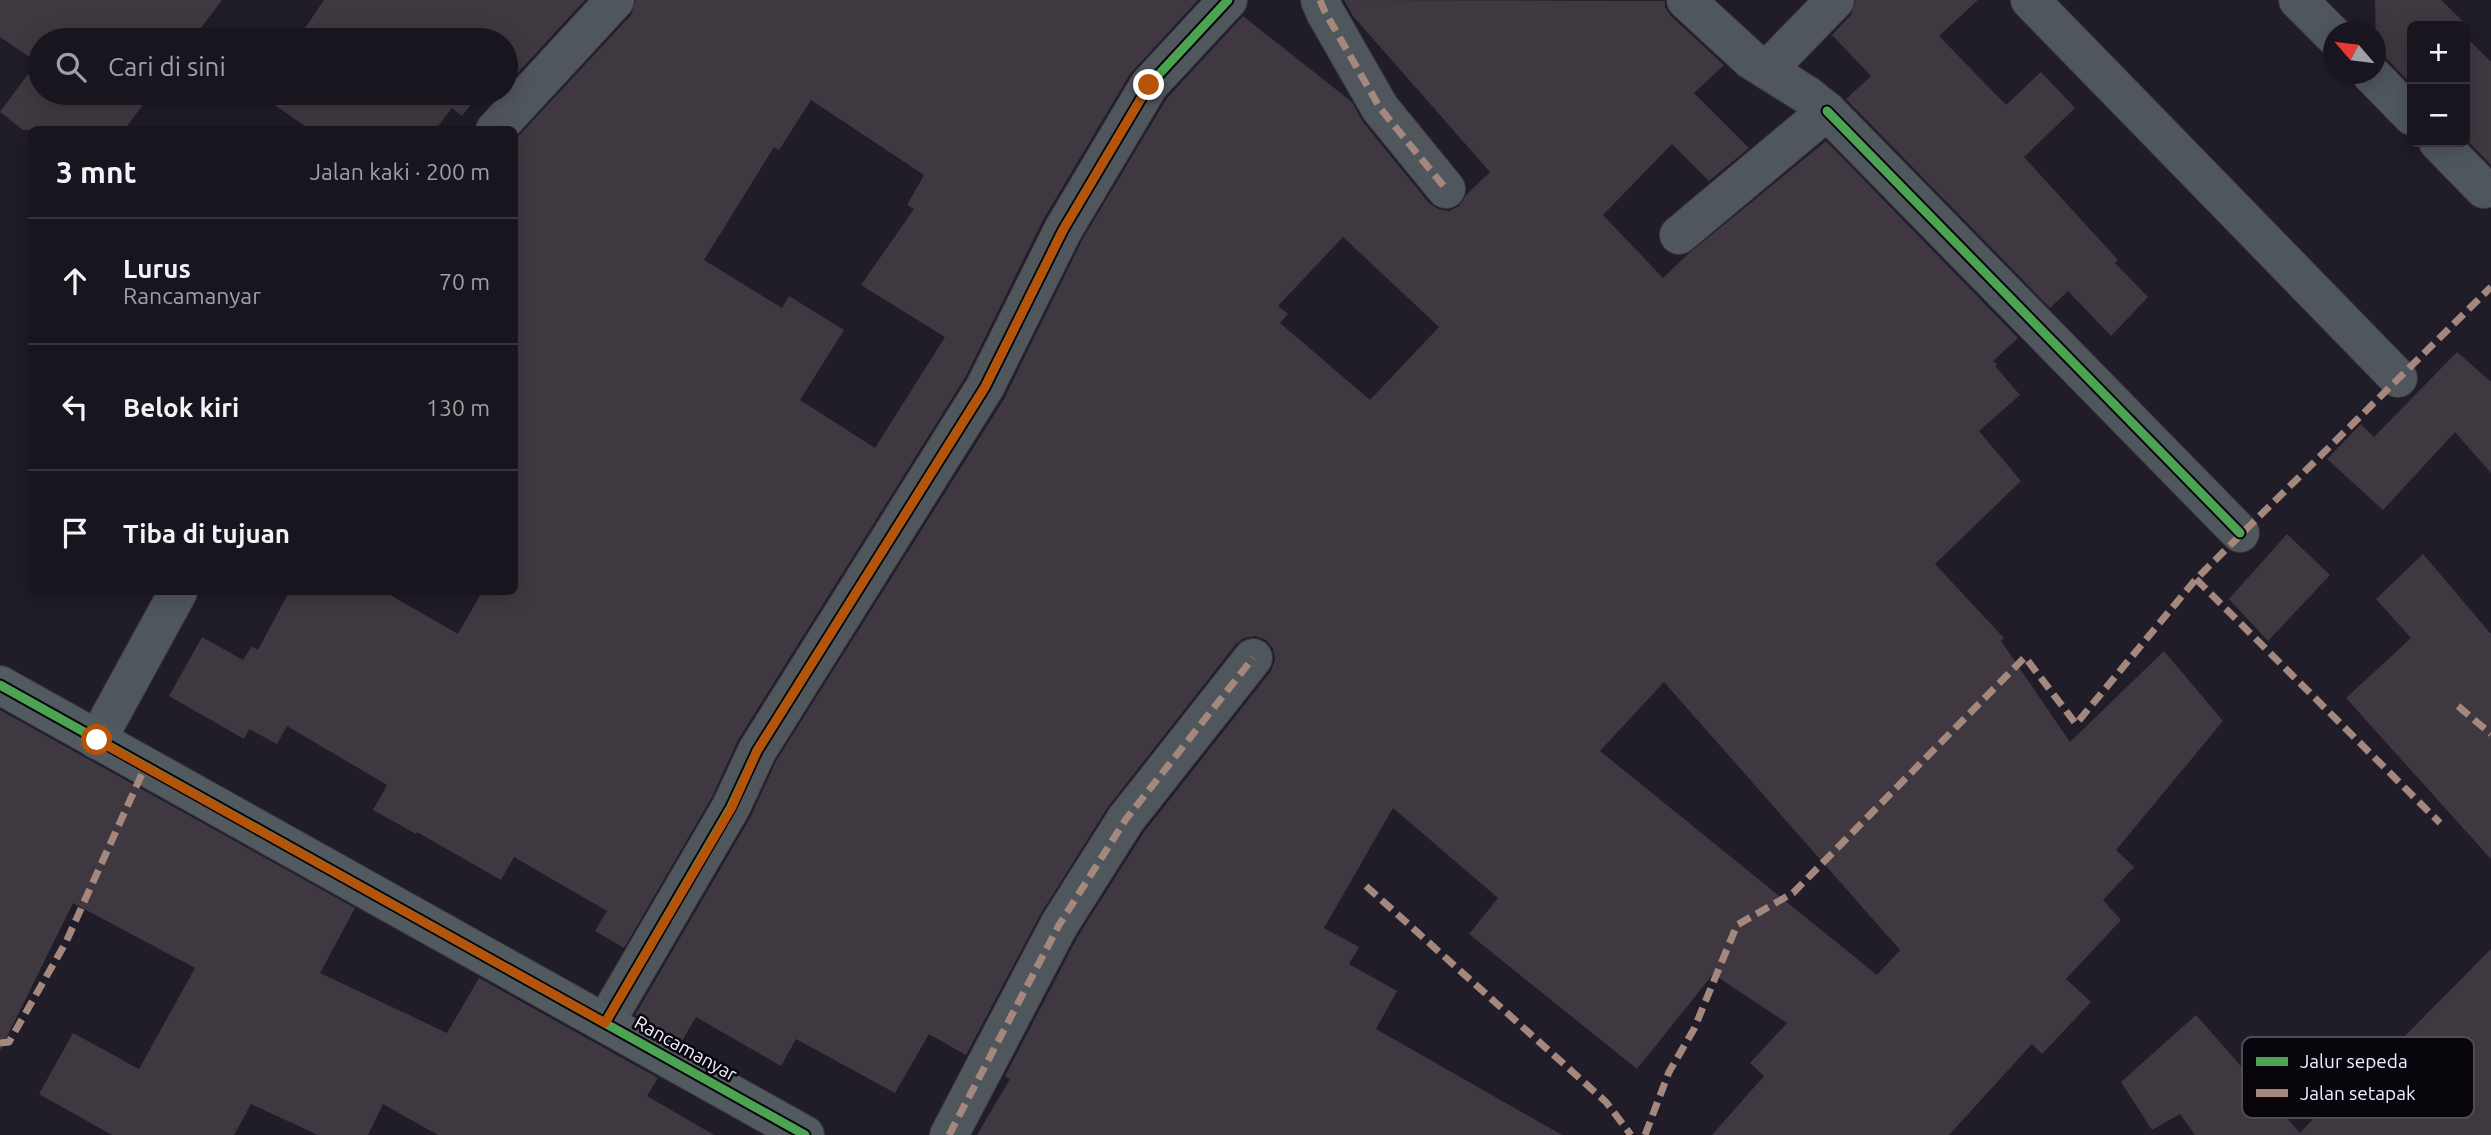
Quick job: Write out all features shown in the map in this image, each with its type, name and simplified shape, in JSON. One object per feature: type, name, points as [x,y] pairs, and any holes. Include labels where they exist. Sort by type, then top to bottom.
[{"type":"street","points":[[499,126],[615,0]]},
{"type":"street","points":[[605,1023],[732,807],[757,751],[985,387],[1063,230],[1149,85],[1228,0]]},
{"type":"street","points":[[1320,0],[1380,108],[1446,189]]},
{"type":"street","points":[[1686,0],[1751,60],[1826,111],[2240,533]]},
{"type":"street","points":[[1767,70],[1835,0]]},
{"type":"street","points":[[2030,0],[2398,378]]},
{"type":"street","points":[[2298,0],[2323,26]]},
{"type":"street","points":[[2381,84],[2407,111]]},
{"type":"street","points":[[1679,235],[1826,111]]},
{"type":"street","points":[[2443,147],[2484,188]]},
{"type":"street","points":[[97,740],[176,595]]},
{"type":"street","points":[[949,1135],[1059,925],[1126,819],[1254,657]]},
{"type":"street","name":"Rancamanyar","points":[[0,685],[805,1135]]},
{"type":"building","points":[[0,0],[222,0],[201,28],[28,28],[28,56],[0,37]]},
{"type":"building","points":[[324,0],[585,0],[518,73],[518,28],[305,28]]},
{"type":"building","points":[[636,0],[1198,0],[1130,74],[1043,220],[966,376],[738,740],[712,797],[624,948],[595,931],[607,911],[514,857],[501,880],[373,810],[387,785],[287,726],[277,744],[249,729],[244,739],[169,696],[202,637],[243,660],[252,646],[258,650],[287,595],[390,595],[458,634],[480,595],[518,595],[518,137],[631,15]],"holes":[[[811,100],[924,175],[907,205],[914,209],[861,285],[945,337],[875,448],[800,400],[844,330],[789,296],[782,308],[704,260],[774,147],[779,150]]]},
{"type":"building","points":[[1344,0],[1665,1],[1665,7],[1671,16],[1724,65],[1694,93],[1749,148],[1709,181],[1672,144],[1603,215],[1663,278],[1688,254],[1826,141],[2018,338],[1993,361],[2020,395],[1979,431],[2021,481],[1935,564],[2004,638],[2001,641],[2070,742],[2164,651],[2223,721],[2116,850],[2134,867],[2103,900],[2121,920],[2066,979],[2091,1002],[2042,1054],[2032,1044],[1949,1135],[1712,1135],[1764,1076],[1750,1063],[1787,1023],[1713,974],[1637,1069],[1469,934],[1498,898],[1393,808],[1324,928],[1359,947],[1349,964],[1397,991],[1376,1029],[1562,1135],[977,1135],[1010,1079],[1005,1076],[1078,936],[1144,832],[1271,671],[1275,660],[1273,649],[1266,640],[1255,636],[1244,638],[1236,644],[1108,807],[1040,915],[966,1055],[929,1034],[895,1093],[796,1039],[781,1066],[696,1017],[682,1041],[635,1015],[750,818],[776,761],[1004,399],[1082,240],[1167,98],[1243,16],[1352,102],[1363,122],[1429,203],[1438,209],[1449,211],[1459,206],[1467,194],[1490,172],[1353,16]],"holes":[[[1343,237],[1439,327],[1370,400],[1280,323],[1288,314],[1278,306]],[[1664,682],[1900,950],[1877,975],[1600,751]]]},
{"type":"building","points":[[1856,0],[1978,0],[1939,36],[2006,105],[2041,72],[2075,108],[2024,157],[2118,260],[2115,263],[2148,297],[2111,336],[2068,291],[2050,308],[1846,99],[1871,76],[1832,35],[1851,15]]},
{"type":"building","points":[[2375,0],[2441,0],[2463,21],[2407,21],[2407,80],[2386,58],[2386,21],[2375,21]]},
{"type":"building","points":[[2470,41],[2491,62],[2491,165],[2470,143]]},
{"type":"building","points":[[28,74],[28,105],[143,105],[127,126],[28,126],[28,130],[23,130],[0,112]]},
{"type":"building","points":[[275,105],[471,105],[462,116],[452,108],[438,126],[305,126]]},
{"type":"building","points":[[2457,352],[2491,382],[2491,473],[2455,432],[2383,510],[2327,459],[2361,424],[2374,437]]},
{"type":"building","points":[[2287,534],[2330,575],[2268,641],[2229,599]]},
{"type":"building","points":[[2423,554],[2491,634],[2491,859],[2346,698],[2411,638],[2376,599]]},
{"type":"building","points":[[0,710],[355,908],[320,973],[447,1033],[479,978],[658,1078],[647,1096],[714,1135],[438,1135],[383,1104],[368,1135],[318,1135],[251,1104],[234,1135],[112,1135],[39,1094],[73,1033],[139,1069],[195,968],[73,903],[0,1051]]},
{"type":"building","points":[[2491,949],[2491,1135],[2195,1135],[2180,1114],[2152,1130],[2121,1082],[2196,1015],[2242,1067],[2242,1118],[2287,1118],[2300,1133],[2314,1118],[2474,1118],[2474,1037],[2404,1037]]},
{"type":"marked path","points":[[1320,0],[1380,108],[1446,189]]},
{"type":"marked path","points":[[1645,1135],[1669,1072],[1694,1029],[1737,925],[1793,893],[2025,657],[2076,724],[2196,579],[2491,287]]},
{"type":"marked path","points":[[2196,579],[2440,823]]},
{"type":"marked path","points":[[949,1135],[1059,925],[1126,819],[1253,658]]},
{"type":"marked path","points":[[2458,706],[2491,734]]},
{"type":"marked path","points":[[0,1043],[9,1042],[66,942],[145,767]]},
{"type":"marked path","points":[[1366,886],[1606,1102],[1631,1135]]},
{"type":"cycle path","points":[[605,1023],[731,807],[757,751],[985,387],[1063,230],[1149,85],[1228,0]]},
{"type":"cycle path","points":[[1827,111],[2240,533]]},
{"type":"cycle path","points":[[0,685],[805,1135]]},
{"type":"route","points":[[97,740],[605,1023],[732,807],[757,751],[985,387],[1063,230],[1149,85]]}]
